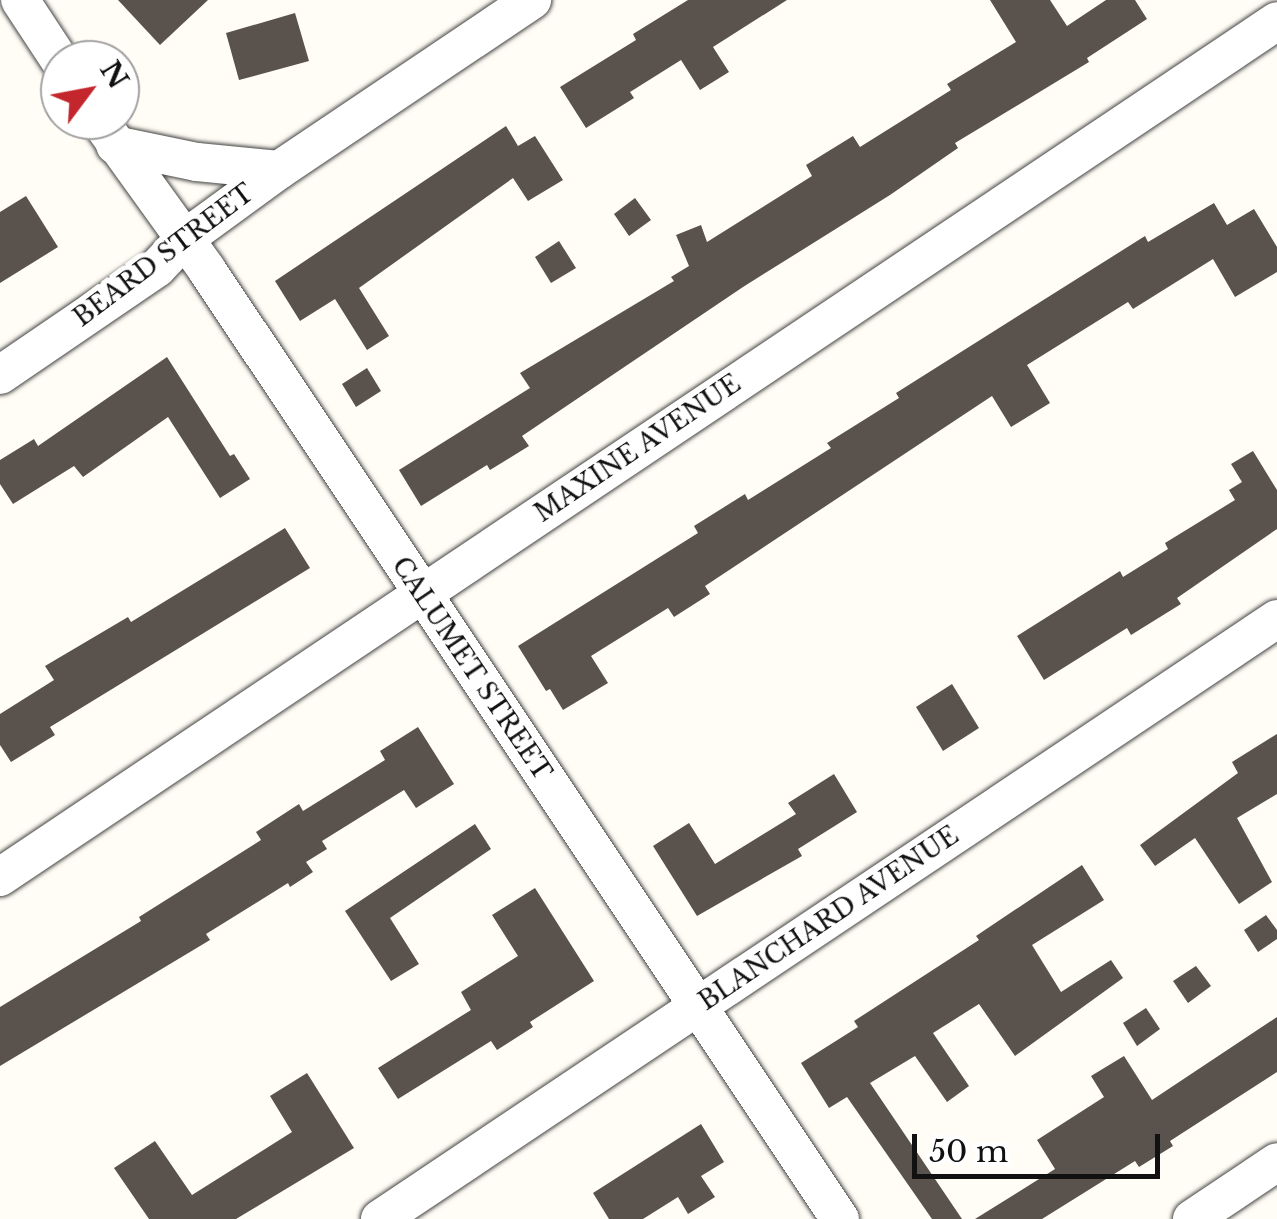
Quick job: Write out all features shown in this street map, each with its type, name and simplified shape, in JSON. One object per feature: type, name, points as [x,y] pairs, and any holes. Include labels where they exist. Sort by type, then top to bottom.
[{"type":"street","points":[[20,0],[46,40]]},
{"type":"street","name":"BEARD STREET","points":[[0,375],[157,268],[183,240],[279,170],[532,0]]},
{"type":"street","name":"MAXINE AVENUE","points":[[0,877],[1277,22]]},
{"type":"street","name":"CALUMET STREET","points":[[112,140],[840,1219]]},
{"type":"street","name":"BEARD STREET","points":[[129,140],[197,162],[279,170]]},
{"type":"street","name":"BLANCHARD AVENUE","points":[[380,1219],[1277,619]]},
{"type":"street","points":[[1192,1219],[1277,1162]]},
{"type":"building","points":[[118,0],[208,0],[160,45]]},
{"type":"building","points":[[688,0],[787,0],[713,47],[729,72],[700,90],[681,60],[630,92],[634,98],[586,128],[560,87],[636,40],[633,34]]},
{"type":"building","points":[[990,0],[1050,0],[1067,26],[1106,0],[1135,0],[1147,19],[1087,58],[1089,62],[955,143],[958,148],[890,195],[743,287],[522,436],[529,446],[490,470],[487,465],[421,506],[399,470],[530,388],[520,373],[674,281],[671,277],[689,266],[676,235],[701,225],[707,242],[812,176],[806,165],[853,136],[860,147],[951,90],[947,84],[1016,42]]},
{"type":"building","points":[[295,13],[309,61],[239,80],[226,33]]},
{"type":"building","points":[[506,126],[518,146],[535,136],[563,180],[528,201],[513,178],[359,288],[389,336],[367,350],[335,299],[300,321],[275,281]]},
{"type":"building","points":[[26,196],[58,247],[0,283],[0,212]]},
{"type":"building","points":[[635,198],[651,220],[629,236],[614,214]]},
{"type":"building","points":[[1214,203],[1227,225],[1254,209],[1277,247],[1277,272],[1235,297],[1213,259],[1133,309],[1128,302],[1027,365],[1050,403],[1011,427],[992,396],[705,586],[710,594],[674,617],[668,608],[591,656],[608,683],[563,710],[550,689],[546,691],[518,646],[698,533],[694,526],[745,494],[748,500],[831,448],[827,443],[899,398],[896,393],[1145,236],[1148,242]]},
{"type":"building","points":[[559,241],[576,268],[551,283],[535,257]]},
{"type":"building","points":[[167,357],[230,456],[234,454],[250,479],[220,498],[168,417],[83,477],[74,466],[13,504],[0,484],[0,460],[34,439],[38,446]]},
{"type":"building","points":[[367,368],[381,391],[356,407],[342,384]]},
{"type":"building","points":[[1253,451],[1277,490],[1277,529],[1177,598],[1181,604],[1131,635],[1127,628],[1044,680],[1017,636],[1120,571],[1123,577],[1168,549],[1165,543],[1235,500],[1229,490],[1242,482],[1231,464]]},
{"type":"building","points":[[285,528],[310,568],[50,727],[55,735],[11,762],[0,745],[0,714],[54,680],[45,666],[128,617],[131,622]]},
{"type":"building","points":[[952,684],[979,728],[943,751],[916,707]]},
{"type":"building","points":[[418,727],[454,784],[416,808],[404,790],[322,841],[327,849],[306,862],[313,872],[290,887],[288,883],[206,934],[210,940],[0,1066],[0,1007],[141,921],[139,917],[261,840],[256,832],[299,804],[303,811],[385,760],[380,751]]},
{"type":"building","points":[[1277,734],[1277,794],[1237,818],[1272,882],[1239,904],[1195,838],[1155,866],[1140,845],[1238,773],[1232,762]]},
{"type":"building","points":[[834,774],[857,812],[798,849],[802,856],[697,916],[653,846],[689,823],[715,864],[796,814],[788,803]]},
{"type":"building","points":[[475,824],[491,849],[390,918],[419,964],[391,981],[345,911]]},
{"type":"building","points":[[1082,865],[1104,900],[1032,945],[1061,992],[1111,960],[1123,978],[1015,1056],[979,1004],[933,1033],[969,1086],[947,1102],[915,1056],[870,1083],[962,1219],[932,1219],[847,1097],[829,1108],[801,1063],[858,1027],[854,1021],[979,940],[976,936]]},
{"type":"building","points":[[535,888],[594,981],[530,1022],[533,1027],[497,1050],[491,1041],[398,1099],[378,1068],[471,1010],[461,992],[518,956],[492,915]]},
{"type":"building","points":[[1266,915],[1277,930],[1277,939],[1258,952],[1244,930]]},
{"type":"building","points":[[1196,966],[1211,986],[1188,1003],[1173,981]]},
{"type":"building","points":[[1146,1008],[1160,1029],[1137,1046],[1123,1023]]},
{"type":"building","points":[[1277,1017],[1277,1072],[1170,1141],[1173,1146],[1139,1167],[1135,1161],[1042,1219],[975,1219],[1055,1169],[1037,1140],[1104,1097],[1091,1076],[1124,1056],[1152,1100]]},
{"type":"building","points":[[307,1073],[354,1148],[236,1219],[149,1219],[114,1168],[155,1141],[192,1195],[292,1132],[270,1096]]},
{"type":"building","points":[[701,1124],[724,1162],[701,1176],[715,1197],[688,1214],[678,1197],[643,1219],[609,1219],[593,1193]]}]
